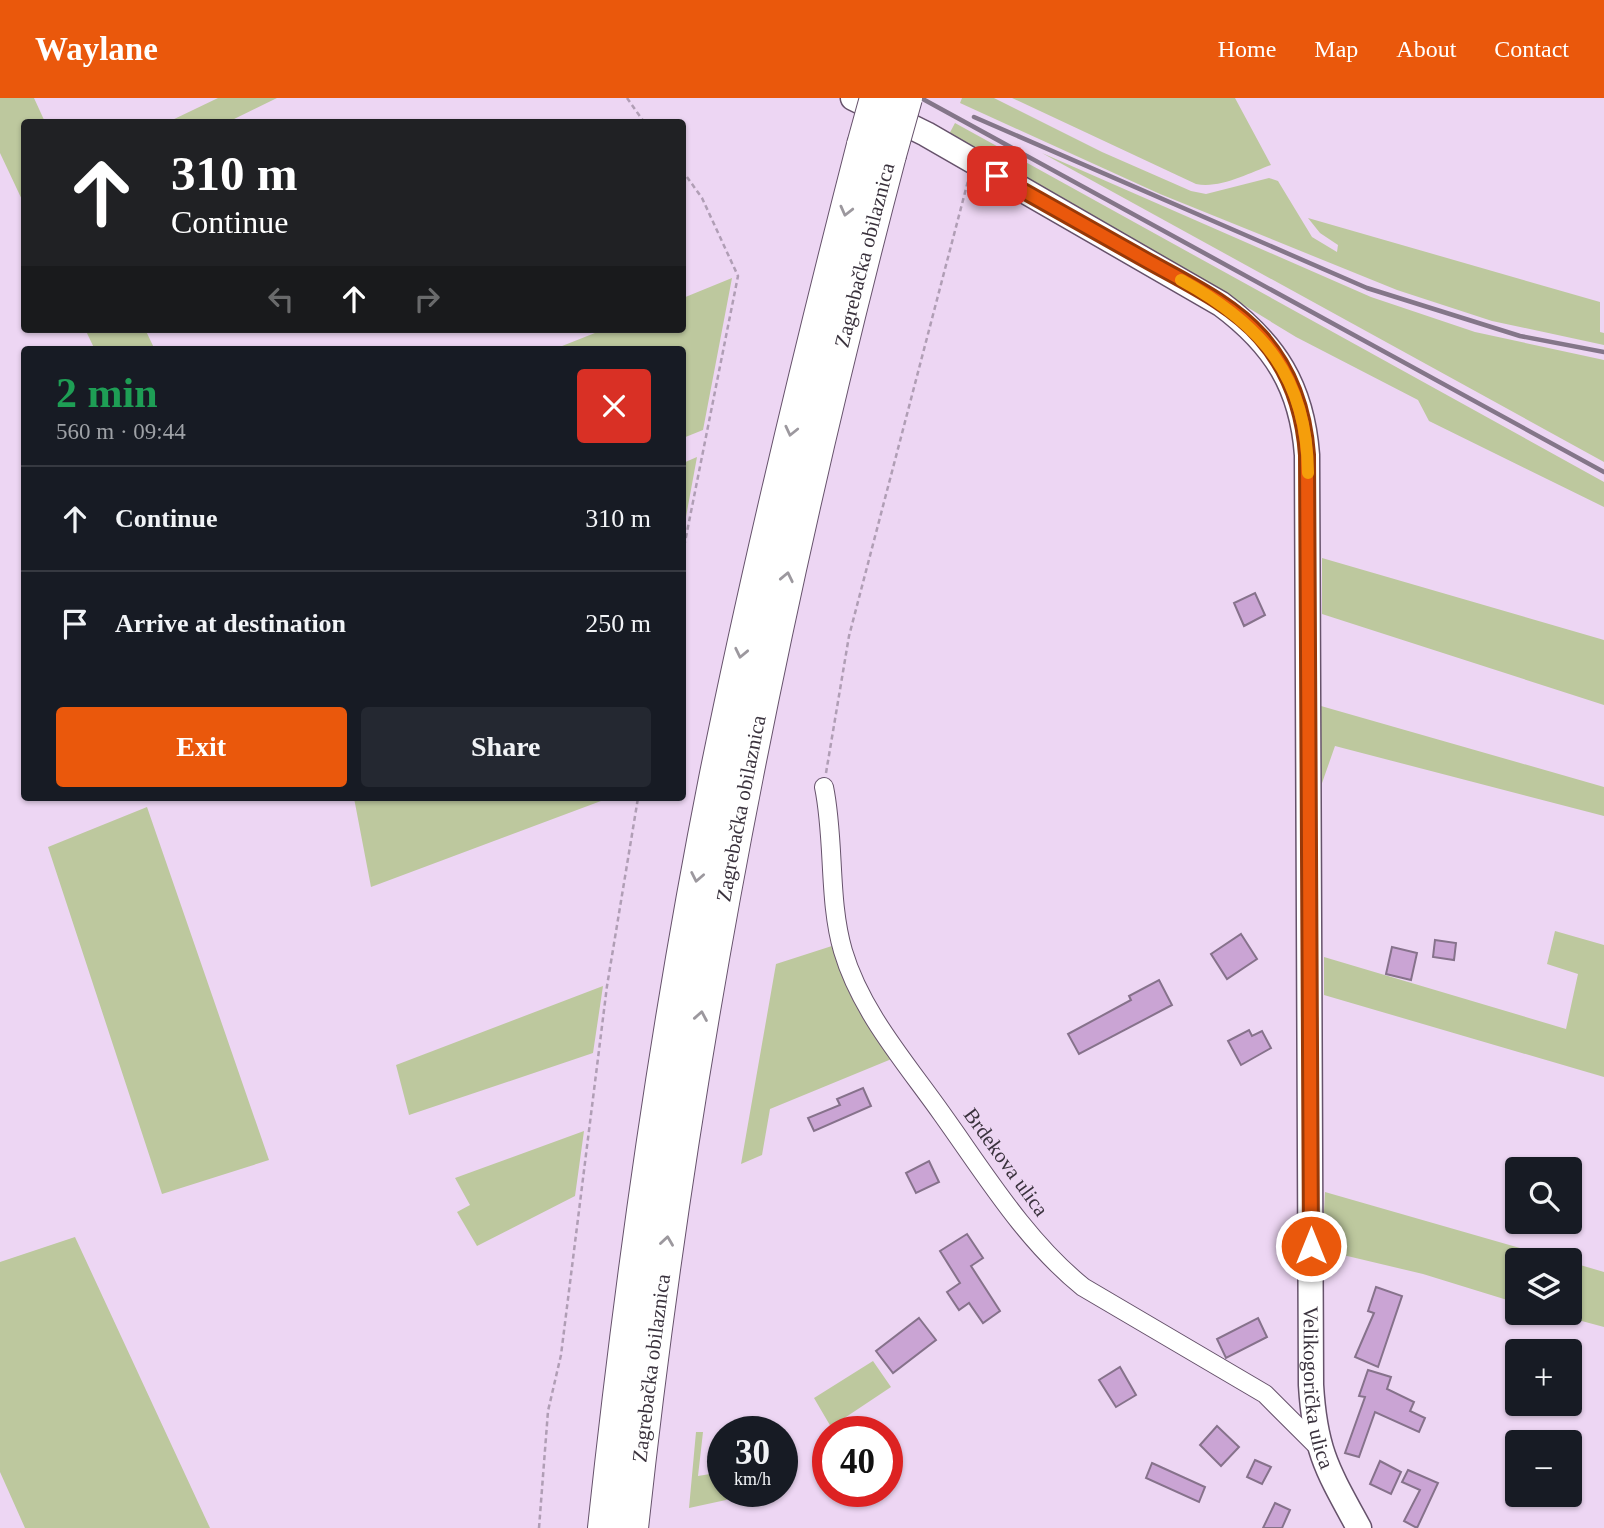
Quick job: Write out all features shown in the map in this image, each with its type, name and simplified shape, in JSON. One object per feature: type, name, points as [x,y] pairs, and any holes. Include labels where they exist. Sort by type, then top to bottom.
[{"type":"highway","name":"Zagrebačka obilaznica","points":[[632,1528],[660,1291],[721,899],[876,150],[876,98]]},
{"type":"highway","name":"Zagrebačka obilaznica","points":[[604,1528],[648,1179],[712,795],[769,524],[876,150],[906,98]]},
{"type":"street","name":"Velikogorička ulica","points":[[853,98],[1221,304],[1261,337],[1289,380],[1305,427],[1308,563],[1311,1373],[1318,1447],[1331,1479],[1359,1528]]},
{"type":"street","name":"Brdekova ulica","points":[[824,787],[832,825],[838,927],[852,975],[871,1014],[1014,1213],[1059,1267],[1083,1287],[1265,1394],[1318,1447]]},
{"type":"path","points":[[627,98],[643,119]]},
{"type":"path","points":[[824,787],[833,714],[849,636],[973,163]]},
{"type":"path","points":[[686,176],[702,198],[738,276],[686,536]]},
{"type":"path","points":[[539,1528],[548,1411],[561,1355],[607,986],[638,801]]},
{"type":"green space","points":[[0,98],[34,98],[44,119],[21,119],[21,198],[0,153]]},
{"type":"green space","points":[[218,98],[277,98],[234,119],[174,119]]},
{"type":"green space","points":[[962,98],[994,98],[1102,152],[1191,191],[1206,194],[1269,178],[1278,181],[1312,237],[1337,252],[1338,245],[1320,233],[1308,218],[1600,302],[1600,332],[1604,333],[1604,345],[1492,321],[1397,290],[1160,194],[960,103]]},
{"type":"green space","points":[[1012,98],[1235,98],[1271,165],[1224,182],[1196,184]]},
{"type":"green space","points":[[955,123],[1604,482],[1604,507],[1429,421],[1418,400],[1296,337],[1160,254],[947,138]]},
{"type":"green space","points":[[1042,153],[1371,297],[1475,332],[1604,360],[1604,462]]},
{"type":"green space","points":[[732,278],[703,430],[686,437],[686,346],[562,346],[595,333],[686,333],[686,297]]},
{"type":"green space","points":[[87,333],[147,333],[153,346],[93,346]]},
{"type":"green space","points":[[697,457],[686,517],[686,462]]},
{"type":"green space","points":[[1322,558],[1604,640],[1604,705],[1322,614]]},
{"type":"green space","points":[[1321,706],[1604,787],[1604,816],[1335,746],[1321,786]]},
{"type":"green space","points":[[355,801],[601,801],[371,887]]},
{"type":"green space","points":[[147,807],[269,1160],[162,1194],[48,847]]},
{"type":"green space","points":[[1555,931],[1604,945],[1604,1077],[1324,995],[1324,957],[1566,1029],[1578,974],[1547,964]]},
{"type":"green space","points":[[835,945],[894,1058],[770,1109],[762,1155],[741,1164],[776,964]]},
{"type":"green space","points":[[603,986],[593,1053],[409,1115],[396,1065]]},
{"type":"green space","points":[[584,1131],[575,1196],[477,1246],[457,1212],[470,1205],[455,1178]]},
{"type":"green space","points":[[1325,1192],[1520,1248],[1505,1248],[1505,1299],[1423,1274],[1322,1250]]},
{"type":"green space","points":[[75,1237],[210,1528],[25,1528],[0,1472],[0,1262]]},
{"type":"green space","points":[[1582,1266],[1604,1272],[1604,1327],[1582,1321]]},
{"type":"green space","points":[[873,1361],[891,1387],[848,1416],[825,1416],[814,1398]]},
{"type":"green space","points":[[696,1432],[703,1432],[698,1476],[707,1474],[707,1504],[689,1508]]},
{"type":"building","points":[[1255,593],[1265,615],[1244,626],[1234,603]]},
{"type":"building","points":[[1241,934],[1257,959],[1227,979],[1211,954]]},
{"type":"building","points":[[1435,940],[1456,943],[1454,960],[1433,957]]},
{"type":"building","points":[[1392,947],[1417,953],[1411,980],[1386,974]]},
{"type":"building","points":[[1159,980],[1172,1005],[1079,1054],[1068,1034],[1131,1000],[1129,996]]},
{"type":"building","points":[[1249,1030],[1252,1036],[1262,1031],[1271,1048],[1241,1065],[1228,1041]]},
{"type":"building","points":[[863,1088],[871,1106],[814,1131],[808,1118],[840,1105],[837,1099]]},
{"type":"building","points":[[929,1161],[939,1182],[916,1193],[906,1173]]},
{"type":"building","points":[[967,1234],[983,1258],[971,1266],[1000,1311],[983,1323],[969,1303],[959,1310],[947,1292],[960,1283],[940,1251]]},
{"type":"building","points":[[1376,1287],[1402,1296],[1378,1367],[1355,1357],[1374,1313],[1368,1311]]},
{"type":"building","points":[[919,1318],[936,1340],[893,1373],[876,1351]]},
{"type":"building","points":[[1258,1318],[1267,1337],[1226,1358],[1217,1339]]},
{"type":"building","points":[[1120,1367],[1136,1395],[1116,1407],[1099,1380]]},
{"type":"building","points":[[1368,1370],[1391,1377],[1387,1389],[1414,1402],[1410,1411],[1425,1418],[1419,1432],[1375,1412],[1359,1457],[1345,1453],[1365,1397],[1359,1396]]},
{"type":"building","points":[[1217,1426],[1239,1447],[1221,1466],[1200,1445]]},
{"type":"building","points":[[1255,1460],[1271,1467],[1262,1484],[1247,1477]]},
{"type":"building","points":[[1380,1461],[1401,1472],[1391,1494],[1370,1484]]},
{"type":"building","points":[[1152,1463],[1205,1487],[1199,1502],[1146,1478]]},
{"type":"building","points":[[1408,1470],[1438,1483],[1417,1528],[1404,1521],[1420,1490],[1402,1482]]},
{"type":"building","points":[[1275,1503],[1290,1510],[1282,1528],[1263,1528]]},
{"type":"railway","points":[[921,98],[1604,472]]},
{"type":"railway","points":[[974,117],[1367,288],[1520,336],[1604,352]]},
{"type":"slow traffic","points":[[1181,280],[1243,320],[1276,356],[1298,402],[1305,427],[1308,473]]},
{"type":"route","points":[[997,176],[1187,283],[1243,320],[1276,356],[1298,402],[1305,427],[1307,455],[1311,1246]]}]
